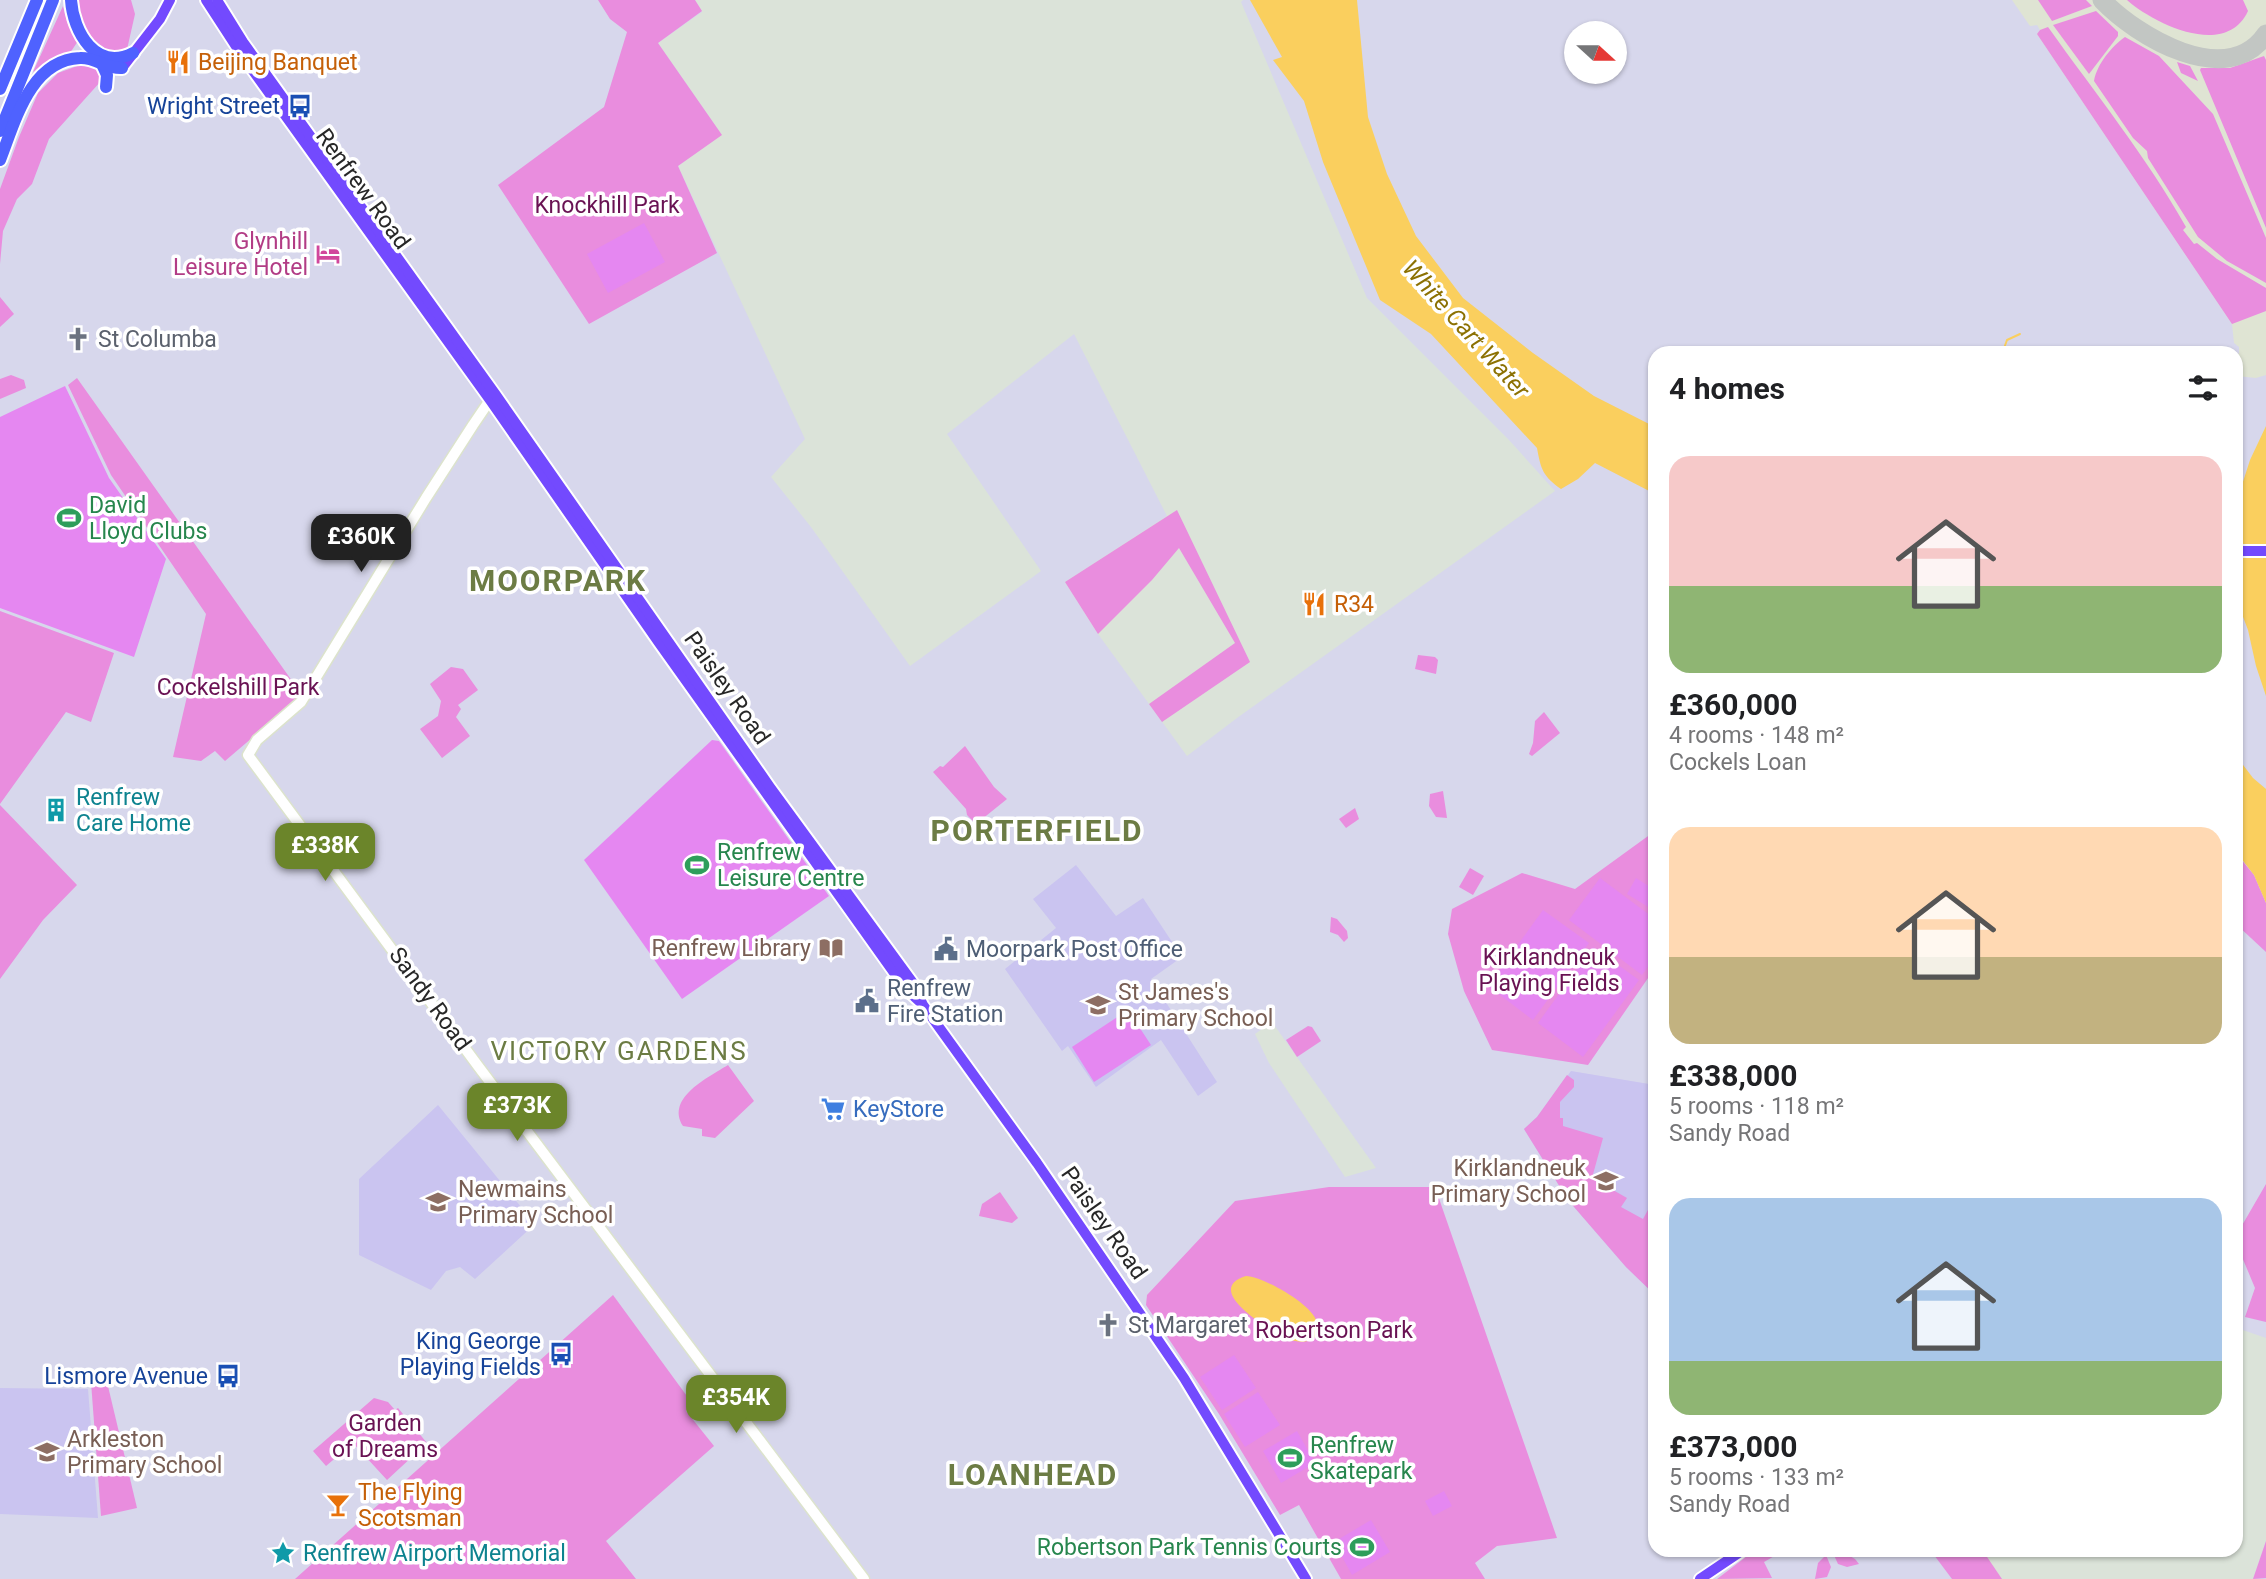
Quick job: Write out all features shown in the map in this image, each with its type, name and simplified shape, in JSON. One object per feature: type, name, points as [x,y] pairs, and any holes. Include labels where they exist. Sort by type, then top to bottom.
[{"type":"highway","points":[[0,76],[28,0]]},
{"type":"highway","points":[[0,89],[37,0]]},
{"type":"highway","points":[[0,131],[53,0]]},
{"type":"highway","points":[[71,0],[76,25],[92,48],[116,60],[133,53]]},
{"type":"highway","points":[[0,160],[29,92],[44,73],[76,58],[87,58],[114,68],[122,68]]},
{"type":"highway","points":[[102,64],[107,75],[106,87]]},
{"type":"main road","points":[[122,68],[152,31],[170,0]]},
{"type":"main road","name":"Renfrew Road","points":[[206,0],[243,57],[493,398]]},
{"type":"main road","name":"Renfrew Road","points":[[217,0],[243,42],[493,398]]},
{"type":"main road","points":[[152,31],[162,3]]},
{"type":"main road","name":"Sandy Road","points":[[493,398],[328,655],[301,702],[257,740],[248,755],[486,1077],[864,1579]]},
{"type":"main road","name":"Paisley Road","points":[[493,398],[912,983],[923,1005],[1177,1367],[1306,1579]]},
{"type":"main road","points":[[2243,551],[2266,551]]},
{"type":"main road","points":[[1700,1579],[1733,1557]]},
{"type":"shaded area","points":[[695,0],[1243,0],[1241,2],[1367,298],[1509,440],[1555,491],[1187,756],[1098,634],[1065,582],[1167,516],[1074,334],[947,434],[1041,571],[910,666],[811,527],[771,477],[805,439],[678,166],[721,134],[658,43],[702,12]]},
{"type":"shaded area","points":[[2012,0],[2266,0],[2266,375],[2256,378],[2243,377],[2243,346],[2234,343],[2232,324],[2037,34],[2040,30],[2037,25],[2030,26]]},
{"type":"shaded area","name":"St James's Primary School","points":[[1076,865],[1116,916],[1143,898],[1182,957],[1151,979],[1217,1082],[1198,1096],[1161,1040],[1096,1087],[1068,1046],[1062,1051],[1005,969],[1056,928],[1033,899]]},
{"type":"shaded area","points":[[1272,1022],[1376,1168],[1345,1177],[1269,1063],[1255,1034]]},
{"type":"shaded area","name":"Kirklandneuk Primary School","points":[[1571,1071],[1648,1084],[1648,1288],[1568,1200],[1524,1129],[1537,1117]]},
{"type":"shaded area","name":"Newmains Primary School","points":[[438,1105],[535,1224],[475,1279],[460,1267],[446,1271],[431,1290],[359,1255],[359,1179]]},
{"type":"shaded area","points":[[2243,1330],[2266,1338],[2266,1541],[2253,1579],[1996,1579],[1980,1557],[2243,1557]]},
{"type":"shaded area","name":"Arkleston Primary School","points":[[0,1388],[88,1389],[98,1518],[0,1514]]},
{"type":"green space","points":[[79,0],[131,0],[135,14],[126,54],[117,56],[88,34],[80,18]]},
{"type":"green space","name":"Knockhill Park","points":[[598,0],[695,0],[702,11],[658,43],[722,135],[678,166],[717,253],[589,324],[498,185],[604,107],[627,32],[610,19]]},
{"type":"green space","points":[[2038,0],[2086,0],[2092,6],[2052,21]]},
{"type":"green space","points":[[2127,0],[2243,0],[2248,11],[2238,25],[2224,33],[2207,35],[2171,27]]},
{"type":"green space","points":[[63,6],[68,25],[78,41],[70,53],[59,56],[33,72]]},
{"type":"green space","points":[[2096,11],[2118,32],[2118,36],[2089,74],[2053,25]]},
{"type":"green space","points":[[2048,27],[2154,175],[2186,227],[2183,230],[2194,244],[2197,243],[2217,259],[2266,288],[2266,311],[2232,324],[2037,34]]},
{"type":"green space","points":[[2125,37],[2159,56],[2213,114],[2266,238],[2266,283],[2227,261],[2198,237],[2148,158],[2147,151],[2133,138],[2094,81],[2106,56]]},
{"type":"green space","points":[[2264,56],[2266,228],[2200,70],[2230,68]]},
{"type":"green space","points":[[2177,62],[2190,66],[2198,81],[2181,73]]},
{"type":"green space","points":[[80,65],[99,68],[101,81],[49,139],[32,184],[17,199],[3,231],[0,264],[0,189],[19,137],[38,93],[58,73]]},
{"type":"green space","points":[[644,223],[665,262],[608,293],[587,254]]},
{"type":"green space","points":[[0,297],[14,314],[0,327]]},
{"type":"green space","points":[[11,375],[24,380],[26,388],[0,399],[0,379]]},
{"type":"green space","name":"Cockelshill Park","points":[[77,378],[302,695],[225,761],[215,751],[201,761],[173,757],[206,614],[111,475],[68,385]]},
{"type":"green space","name":"David Lloyd Clubs","points":[[65,386],[109,478],[166,559],[134,657],[0,608],[0,417]]},
{"type":"green space","points":[[1177,510],[1250,662],[1162,722],[1149,704],[1235,643],[1179,548],[1152,580],[1098,634],[1065,582]]},
{"type":"green space","points":[[0,611],[114,653],[91,722],[66,712],[0,804]]},
{"type":"green space","points":[[1418,655],[1435,657],[1438,660],[1436,674],[1415,669]]},
{"type":"green space","points":[[451,667],[463,669],[478,690],[458,705],[461,709],[456,717],[470,736],[442,758],[420,729],[438,716],[441,701],[430,684]]},
{"type":"green space","points":[[1544,712],[1560,733],[1532,756],[1529,754],[1535,721]]},
{"type":"green space","name":"Renfrew Leisure Centre","points":[[712,740],[719,741],[829,896],[682,999],[584,860]]},
{"type":"green space","points":[[965,746],[994,787],[1007,799],[976,824],[933,772],[940,766],[943,767]]},
{"type":"green space","points":[[1443,791],[1447,818],[1436,817],[1429,806],[1430,794]]},
{"type":"green space","points":[[0,805],[77,885],[43,920],[0,979]]},
{"type":"green space","points":[[1355,808],[1359,819],[1346,828],[1339,819]]},
{"type":"green space","name":"Kirklandneuk Playing Fields","points":[[1648,836],[1648,978],[1588,1065],[1492,1050],[1464,991],[1448,934],[1452,909],[1522,873],[1575,889]]},
{"type":"green space","points":[[2243,862],[2254,875],[2266,903],[2266,952],[2243,931]]},
{"type":"green space","points":[[1470,868],[1484,876],[1473,895],[1459,887]]},
{"type":"green space","points":[[1600,878],[1648,914],[1648,967],[1642,975],[1569,920]]},
{"type":"green space","points":[[1636,878],[1648,886],[1648,907],[1627,894]]},
{"type":"green space","points":[[1543,910],[1589,943],[1533,1020],[1488,986]]},
{"type":"green space","points":[[1331,917],[1337,919],[1347,931],[1348,938],[1344,942],[1338,935],[1330,932]]},
{"type":"green space","points":[[1593,947],[1639,980],[1583,1057],[1538,1023]]},
{"type":"green space","points":[[1128,1010],[1151,1045],[1094,1082],[1072,1047]]},
{"type":"green space","points":[[1308,1026],[1312,1027],[1321,1041],[1297,1057],[1286,1040]]},
{"type":"green space","points":[[728,1065],[754,1101],[715,1138],[702,1136],[702,1129],[683,1126],[679,1116],[684,1098],[701,1082]]},
{"type":"green space","points":[[1567,1075],[1574,1080],[1574,1087],[1560,1102],[1560,1118],[1563,1118],[1563,1126],[1603,1138],[1592,1178],[1627,1198],[1621,1207],[1643,1219],[1648,1210],[1648,1288],[1568,1200],[1524,1129],[1537,1117]]},
{"type":"green space","points":[[2266,1184],[2266,1322],[2245,1317],[2255,1288],[2243,1259],[2243,1224]]},
{"type":"green space","name":"Robertson Park","points":[[1329,1187],[1435,1187],[1557,1538],[1497,1546],[1475,1563],[1485,1579],[1341,1579],[1299,1505],[1280,1515],[1219,1414],[1146,1305],[1147,1295],[1235,1201]]},
{"type":"green space","points":[[1000,1192],[1018,1218],[1012,1223],[979,1216],[982,1204]]},
{"type":"green space","points":[[613,1295],[692,1403],[686,1411],[714,1446],[606,1541],[636,1579],[295,1579]]},
{"type":"green space","points":[[1234,1355],[1256,1388],[1222,1410],[1200,1377]]},
{"type":"green space","points":[[91,1382],[107,1382],[137,1508],[101,1516]]},
{"type":"green space","points":[[1258,1392],[1280,1425],[1245,1447],[1224,1414]]},
{"type":"green space","name":"Garden of Dreams","points":[[374,1398],[388,1402],[395,1410],[398,1408],[427,1443],[387,1480],[353,1443],[326,1466],[313,1451]]},
{"type":"green space","name":"Renfrew Skatepark","points":[[1297,1431],[1315,1463],[1281,1483],[1263,1451]]},
{"type":"green space","points":[[1444,1491],[1452,1506],[1433,1516],[1425,1501]]},
{"type":"green space","name":"Robertson Park Tennis Courts","points":[[1371,1520],[1390,1552],[1352,1575],[1334,1542]]},
{"type":"green space","points":[[2266,1541],[2266,1578],[2253,1579]]},
{"type":"green space","points":[[1746,1557],[1773,1557],[1764,1562],[1772,1578],[1717,1579]]},
{"type":"green space","points":[[1827,1557],[1831,1567],[1827,1577],[1815,1579],[1818,1563]]},
{"type":"green space","points":[[1835,1557],[1852,1557],[1859,1564],[1847,1567],[1838,1564]]},
{"type":"green space","points":[[1936,1557],[1987,1557],[2002,1579],[1952,1579]]},
{"type":"water","name":"White Cart Water","points":[[1250,0],[1357,0],[1368,117],[1387,174],[1416,236],[1463,298],[1533,353],[1594,396],[1648,423],[1648,490],[1595,463],[1578,479],[1561,489],[1544,472],[1537,448],[1431,334],[1380,300],[1323,162],[1304,101],[1273,60],[1282,57]]},
{"type":"water","points":[[2266,426],[2266,696],[2243,617],[2243,482]]},
{"type":"water","points":[[2243,765],[2266,789],[2266,903],[2254,875],[2243,861]]},
{"type":"water","points":[[1246,1276],[1275,1286],[1306,1307],[1317,1322],[1316,1335],[1301,1342],[1288,1339],[1243,1309],[1231,1290],[1234,1282]]},
{"type":"waterway","points":[[2005,346],[2007,340],[2020,334]]},
{"type":"taxiway","points":[[2102,0],[2136,29],[2159,42],[2206,58],[2229,58],[2249,50],[2266,34]]},
{"type":"place","name":"Beijing Banquet","points":[[178,62]]},
{"type":"place","name":"Wright Street","points":[[300,106]]},
{"type":"place","name":"Glynhill Leisure Hotel","points":[[328,254]]},
{"type":"place","name":"St Columba","points":[[78,339]]},
{"type":"place","name":"David Lloyd Clubs","points":[[69,518]]},
{"type":"place","name":"R34","points":[[1314,604]]},
{"type":"place","name":"Renfrew Care Home","points":[[56,810]]},
{"type":"place","name":"Renfrew Leisure Centre","points":[[697,865]]},
{"type":"place","name":"Renfrew Library","points":[[831,948]]},
{"type":"place","name":"Moorpark Post Office","points":[[946,949]]},
{"type":"place","name":"Renfrew Fire Station","points":[[867,1001]]},
{"type":"place","name":"St James's Primary School","points":[[1098,1005]]},
{"type":"place","name":"KeyStore","points":[[833,1109]]},
{"type":"place","name":"Kirklandneuk Primary School","points":[[1606,1181]]},
{"type":"place","name":"Newmains Primary School","points":[[438,1202]]},
{"type":"place","name":"St Margaret","points":[[1108,1325]]},
{"type":"place","name":"King George Playing Fields","points":[[561,1354]]},
{"type":"place","name":"Lismore Avenue","points":[[228,1376]]},
{"type":"place","name":"Arkleston Primary School","points":[[47,1452]]},
{"type":"place","name":"Renfrew Skatepark","points":[[1290,1458]]},
{"type":"place","name":"The Flying Scotsman","points":[[338,1505]]},
{"type":"place","name":"Robertson Park Tennis Courts","points":[[1362,1547]]},
{"type":"place","name":"Renfrew Airport Memorial","points":[[283,1553]]},
{"type":"district","name":"MOORPARK","points":[[558,580]]},
{"type":"district","name":"PORTERFIELD","points":[[1037,830]]},
{"type":"district","name":"VICTORY GARDENS","points":[[619,1051]]},
{"type":"district","name":"LOANHEAD","points":[[1033,1474]]}]
